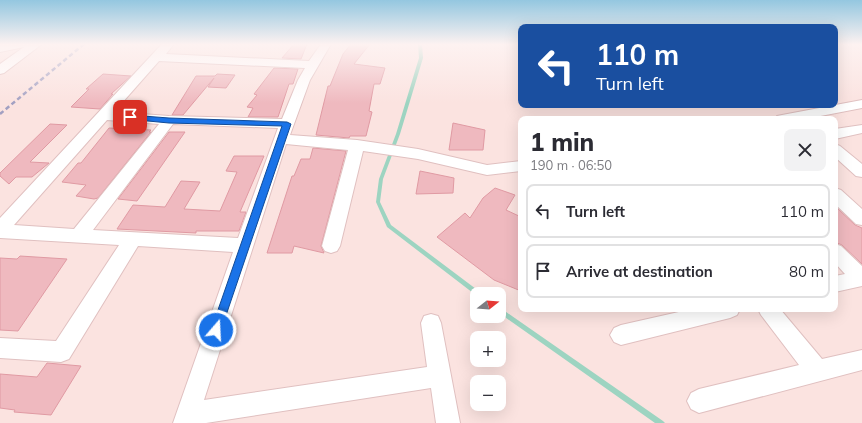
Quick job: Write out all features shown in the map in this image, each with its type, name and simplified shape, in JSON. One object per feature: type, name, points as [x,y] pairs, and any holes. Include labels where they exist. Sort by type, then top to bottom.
[{"type":"street","points":[[0,70],[9,64]]},
{"type":"street","points":[[0,230],[150,64]]},
{"type":"street","points":[[274,64],[313,66],[304,80],[284,131],[186,419],[440,376]]},
{"type":"street","points":[[802,116],[862,104]]},
{"type":"street","points":[[103,115],[284,131],[364,146],[418,154],[486,170],[518,166]]},
{"type":"street","points":[[79,235],[169,120]]},
{"type":"street","points":[[838,133],[862,129]]},
{"type":"street","points":[[331,246],[364,146]]},
{"type":"street","points":[[838,150],[855,159],[862,172]]},
{"type":"street","points":[[838,197],[862,219]]},
{"type":"street","points":[[0,230],[245,246]]},
{"type":"street","points":[[0,348],[61,352],[132,239]]},
{"type":"street","points":[[838,254],[862,278]]},
{"type":"street","points":[[838,283],[862,278]]},
{"type":"street","points":[[621,335],[717,312]]},
{"type":"street","points":[[770,312],[817,371]]},
{"type":"street","points":[[431,323],[448,423]]},
{"type":"street","points":[[699,401],[862,360]]},
{"type":"building","points":[[339,64],[354,64],[385,68],[380,84],[374,84],[369,111],[372,112],[366,136],[350,136],[349,138],[316,135],[328,86],[330,86]]},
{"type":"building","points":[[274,68],[298,69],[293,84],[289,84],[278,117],[248,117],[253,108],[247,107],[257,95],[254,94]]},
{"type":"building","points":[[103,74],[131,76],[111,94],[113,94],[100,109],[71,107],[89,89],[86,89]]},
{"type":"building","points":[[217,74],[235,75],[226,88],[208,87],[214,78],[183,115],[172,115],[196,76],[215,76]]},
{"type":"building","points":[[453,123],[485,130],[483,150],[449,150]]},
{"type":"building","points":[[50,124],[67,125],[30,162],[49,163],[32,177],[16,177],[9,184],[0,176],[0,173]]},
{"type":"building","points":[[109,128],[151,130],[149,132],[151,132],[98,198],[94,199],[76,196],[86,185],[62,182],[78,163],[81,163]]},
{"type":"building","points":[[169,132],[185,132],[137,201],[118,199]]},
{"type":"building","points":[[313,148],[346,151],[321,246],[324,253],[294,246],[292,253],[267,253],[292,176],[294,176],[301,159],[310,159]]},
{"type":"building","points":[[234,156],[264,156],[240,212],[246,212],[239,231],[196,231],[196,233],[117,229],[133,205],[165,207],[181,181],[200,182],[184,209],[220,211],[237,172],[226,171]]},
{"type":"building","points":[[420,171],[454,178],[453,193],[416,194]]},
{"type":"building","points":[[495,188],[515,195],[506,210],[518,216],[518,290],[494,280],[437,237],[465,213],[470,218],[483,198]]},
{"type":"building","points":[[838,209],[855,225],[862,228],[862,264],[842,245],[838,243]]},
{"type":"building","points":[[20,256],[67,259],[18,331],[0,330],[0,258],[17,259]]},
{"type":"building","points":[[47,363],[81,366],[51,415],[14,412],[15,410],[0,408],[0,374],[37,377]]},
{"type":"waterway","points":[[419,64],[398,134],[381,179],[378,202],[389,226],[470,288]]},
{"type":"waterway","points":[[506,315],[661,423]]},
{"type":"railway","points":[[0,114],[60,64]]},
{"type":"route","points":[[130,117],[169,120],[287,124],[216,330]]}]
